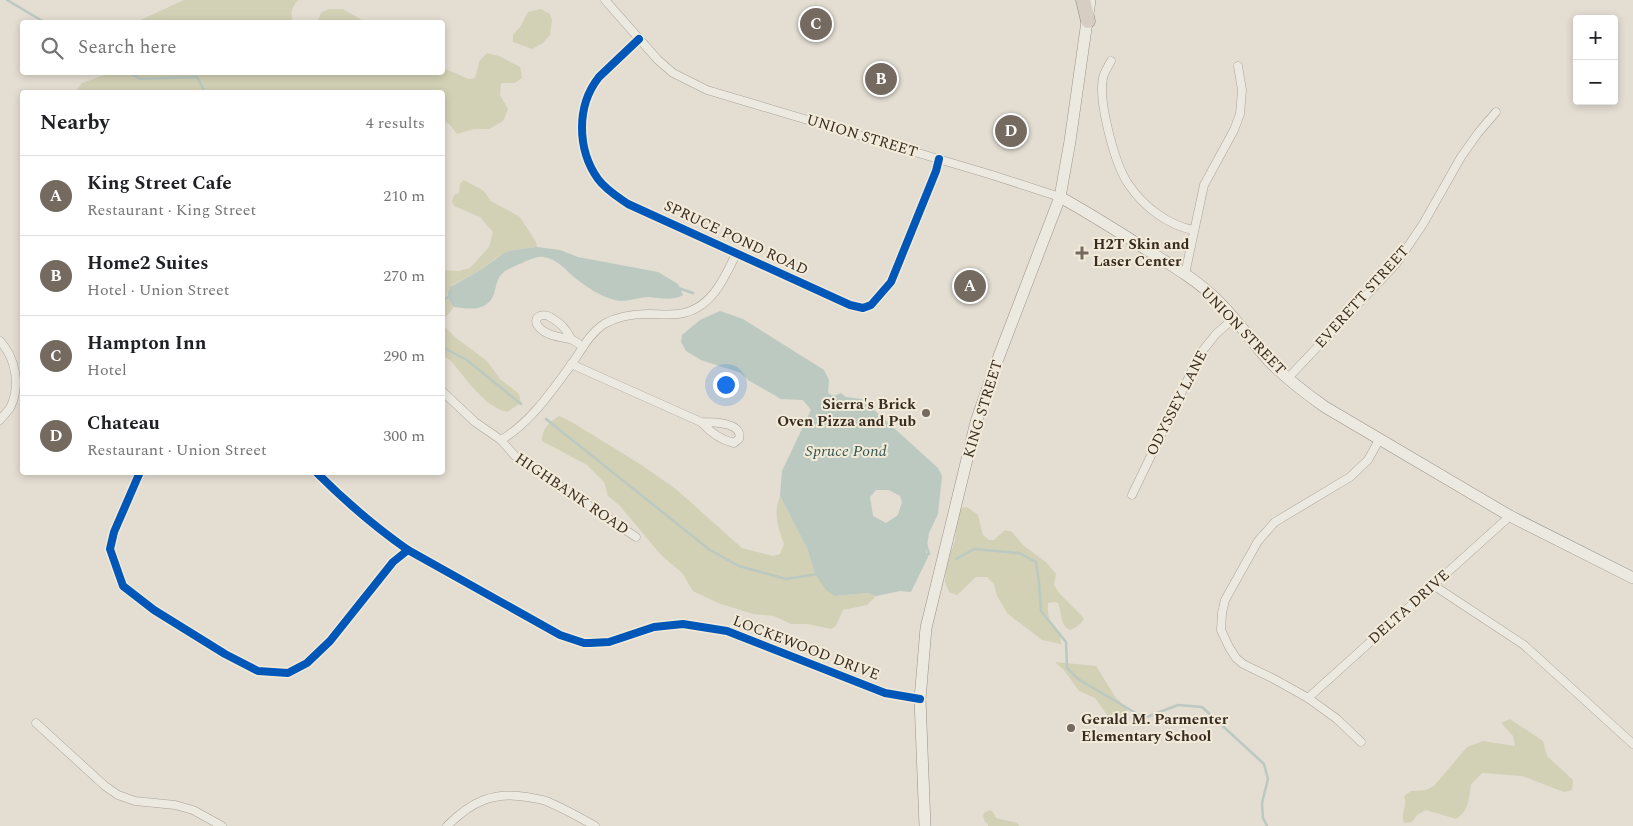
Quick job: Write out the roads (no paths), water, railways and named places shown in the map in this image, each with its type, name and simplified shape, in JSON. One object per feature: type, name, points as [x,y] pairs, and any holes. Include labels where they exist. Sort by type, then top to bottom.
[{"type":"highway","points":[[1083,0],[1088,21]]},
{"type":"highway","points":[[1088,21],[1092,0]]},
{"type":"main road","name":"KING STREET","points":[[925,826],[920,698],[926,628],[976,422],[996,364],[1060,197],[1069,150],[1088,21]]},
{"type":"main road","name":"UNION STREET","points":[[1060,197],[1185,274],[1216,299],[1268,360],[1325,407],[1510,516],[1633,578]]},
{"type":"street","name":"UNION STREET","points":[[605,0],[658,60],[673,72],[707,90],[939,160],[992,174],[1060,197]]},
{"type":"street","name":"SPRUCE POND ROAD","points":[[639,39],[599,77],[585,102],[582,130],[584,143],[593,170],[603,184],[628,204],[850,305],[867,307],[875,302],[886,290],[893,278],[939,160]]},
{"type":"street","points":[[1111,61],[1103,78],[1104,111],[1112,146],[1126,181],[1144,202],[1160,216],[1174,224],[1194,230]]},
{"type":"street","points":[[1185,274],[1204,185],[1234,130],[1240,114],[1242,90],[1238,66]]},
{"type":"street","name":"EVERETT STREET","points":[[1288,378],[1396,264],[1423,224],[1461,157],[1496,112]]},
{"type":"street","points":[[501,440],[527,421],[594,332],[620,317],[635,314],[677,314],[696,308],[717,290],[736,254]]},
{"type":"street","name":"ODYSSEY LANE","points":[[1132,495],[1200,354],[1216,334],[1234,318]]},
{"type":"street","points":[[571,339],[583,347]]},
{"type":"street","points":[[0,341],[13,363],[17,378],[10,408],[0,420]]},
{"type":"street","points":[[571,364],[701,422],[714,435],[729,442],[736,442],[740,437],[738,431],[722,423],[715,421],[701,422]]},
{"type":"street","name":"HIGHBANK ROAD","points":[[445,393],[475,422],[501,440],[522,461],[636,536]]},
{"type":"street","points":[[1361,742],[1337,719],[1308,698],[1243,664],[1228,647],[1221,630],[1225,600],[1258,541],[1275,522],[1350,477],[1368,460],[1379,440]]},
{"type":"street","points":[[139,475],[114,532],[110,549],[123,586],[154,610],[225,654],[258,671],[288,673],[307,663],[330,642],[393,562],[408,550]]},
{"type":"street","name":"LOCKEWOOD DRIVE","points":[[319,475],[348,504],[388,537],[560,635],[584,643],[609,642],[654,627],[691,625],[727,631],[885,693],[920,698]]},
{"type":"street","name":"DELTA DRIVE","points":[[1308,698],[1510,516]]},
{"type":"street","points":[[1433,585],[1529,649],[1599,715],[1633,744]]},
{"type":"street","points":[[36,723],[105,786],[118,795],[135,802],[174,805],[193,810],[222,826]]},
{"type":"street","points":[[447,826],[456,816],[479,802],[511,794],[544,800],[595,826]]},
{"type":"water","points":[[537,247],[560,250],[578,257],[658,272],[678,284],[683,295],[671,299],[649,297],[623,301],[615,300],[589,288],[553,260],[541,257],[504,272],[499,278],[491,300],[482,307],[471,309],[454,307],[448,297],[450,287],[479,271],[504,253]]},
{"type":"water","name":"Spruce Pond","points":[[720,311],[743,319],[824,370],[829,380],[828,393],[834,396],[841,393],[846,397],[862,399],[938,468],[942,476],[938,514],[929,533],[926,553],[928,557],[911,592],[900,591],[876,596],[868,593],[835,596],[826,590],[815,574],[807,548],[780,496],[782,471],[811,410],[803,400],[781,399],[748,380],[741,373],[701,360],[686,351],[681,342],[682,335],[700,320]],"holes":[[[876,490],[889,490],[900,496],[902,502],[898,515],[886,523],[873,516],[870,497]]]},
{"type":"waterway","points":[[7,0],[41,20]]},
{"type":"waterway","points":[[133,75],[140,79],[197,77],[204,90]]},
{"type":"waterway","points":[[678,288],[693,293]]},
{"type":"waterway","points":[[445,299],[450,296]]},
{"type":"waterway","points":[[445,349],[467,360],[521,404]]},
{"type":"waterway","points":[[546,419],[710,550],[739,566],[786,579],[817,574]]},
{"type":"waterway","points":[[926,544],[929,554],[926,555]]},
{"type":"waterway","points":[[956,559],[974,549],[1019,553],[1036,562],[1041,611],[1066,642],[1067,668],[1078,679],[1144,718],[1178,705],[1202,707],[1264,764],[1268,779],[1262,803],[1263,818],[1267,826]]},
{"type":"place","name":"Hampton Inn","points":[[816,24]]},
{"type":"place","name":"Home2 Suites","points":[[881,79]]},
{"type":"place","name":"Chateau","points":[[1011,131]]},
{"type":"place","name":"H2T Skin and Laser Center","points":[[1082,253]]},
{"type":"place","name":"King Street Cafe","points":[[970,286]]},
{"type":"place","name":"Sierra's Brick Oven Pizza and Pub","points":[[926,413]]},
{"type":"place","name":"Gerald M. Parmenter Elementary School","points":[[1071,728]]}]
